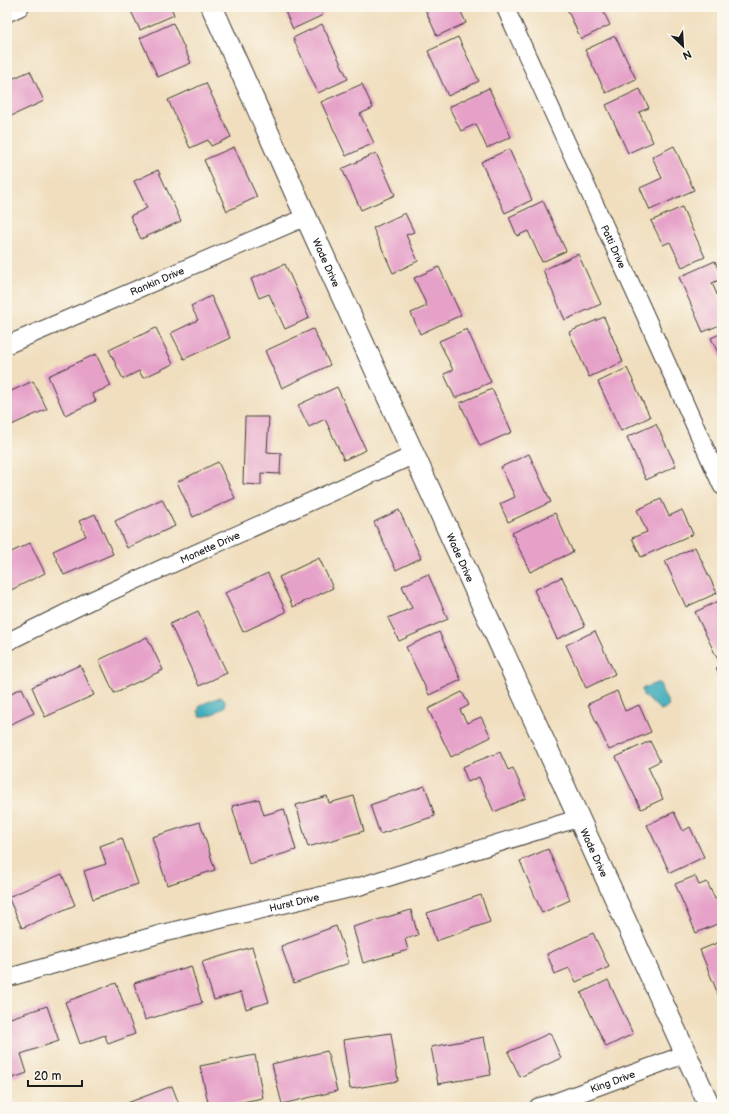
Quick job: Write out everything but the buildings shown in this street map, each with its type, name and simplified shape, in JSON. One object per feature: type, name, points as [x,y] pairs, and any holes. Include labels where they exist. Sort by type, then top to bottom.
[{"type":"street","points":[[7,13],[20,7]]},
{"type":"street","name":"Wade Drive","points":[[212,7],[710,1107]]},
{"type":"street","name":"Patti Drive","points":[[505,7],[722,486]]},
{"type":"street","name":"Rankin Drive","points":[[7,345],[306,217]]},
{"type":"street","name":"Monette Drive","points":[[7,642],[92,600],[414,455]]},
{"type":"street","name":"Hurst Drive","points":[[7,978],[164,933],[361,886],[579,818]]},
{"type":"street","name":"King Drive","points":[[538,1107],[553,1103],[686,1054]]},
{"type":"water","points":[[656,683],[660,683],[669,704],[668,707],[661,710],[643,695],[642,689]]},
{"type":"water","points":[[220,697],[225,700],[225,707],[210,715],[200,716],[198,711],[200,705]]}]
